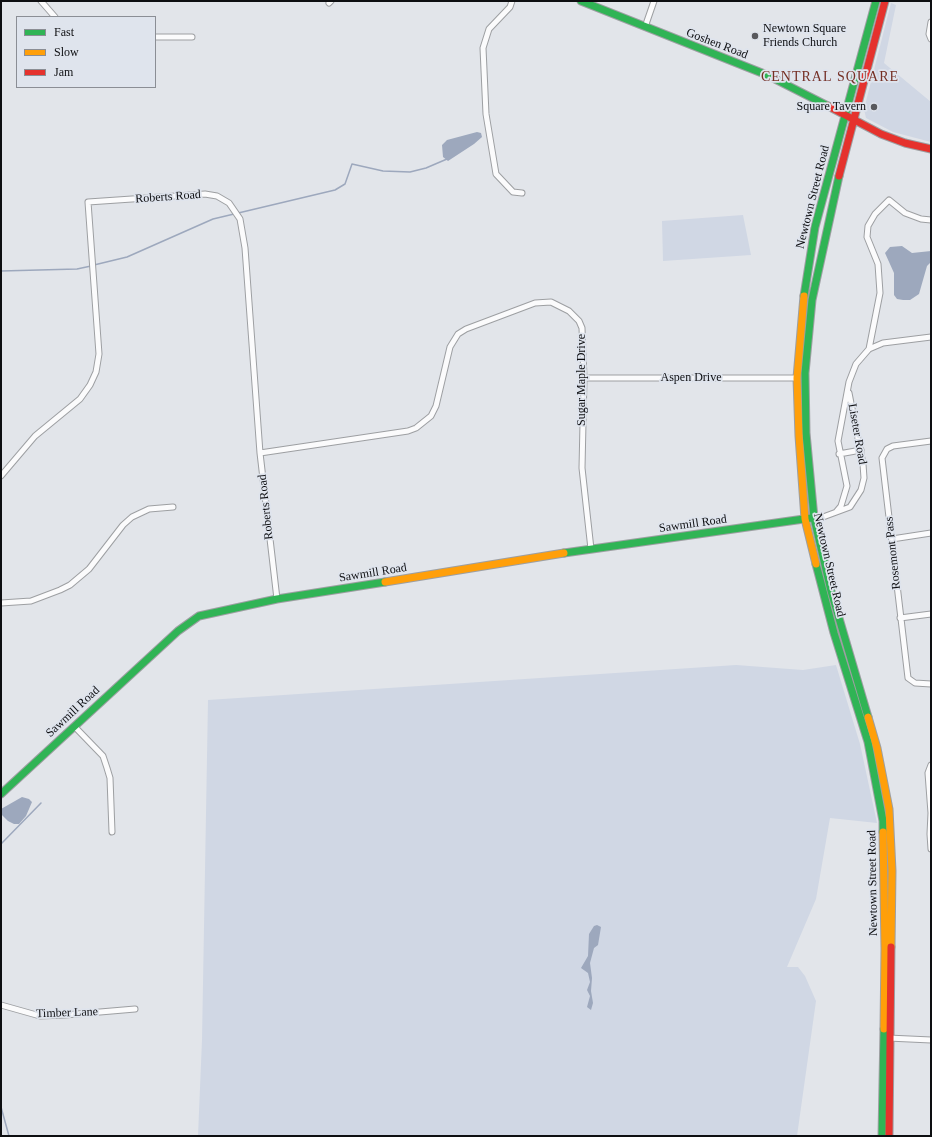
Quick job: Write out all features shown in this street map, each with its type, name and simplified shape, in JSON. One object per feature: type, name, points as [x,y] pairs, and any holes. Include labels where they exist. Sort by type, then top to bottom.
[{"type":"main road","name":"Goshen Road","points":[[581,1],[767,75],[881,134],[905,143],[931,149]]},
{"type":"main road","name":"Newtown Street Road","points":[[876,1],[816,220],[803,301],[797,378],[799,436],[805,519],[834,633],[868,742],[882,815],[889,1136]]},
{"type":"main road","name":"Newtown Street Road","points":[[882,1136],[887,1038],[892,871],[887,796],[877,748],[830,591],[814,518],[806,433],[805,373],[812,300],[821,252],[853,120],[885,1]]},
{"type":"main road","points":[[810,251],[821,252]]},
{"type":"main road","name":"Sawmill Road","points":[[1,794],[192,620],[206,614],[276,599],[591,549],[814,518]]},
{"type":"street","points":[[40,1],[54,16]]},
{"type":"street","points":[[512,1],[510,7],[489,29],[483,48],[486,114],[496,174],[513,192],[522,193]]},
{"type":"street","points":[[645,27],[654,1]]},
{"type":"street","points":[[931,22],[929,34],[931,39]]},
{"type":"street","points":[[156,37],[192,36]]},
{"type":"street","name":"Roberts Road","points":[[1,476],[35,436],[80,399],[90,385],[96,372],[99,354],[88,202],[205,194],[217,196],[229,203],[240,219],[245,248],[260,453],[276,599]]},
{"type":"street","points":[[869,348],[880,293],[878,264],[867,237],[868,226],[875,214],[889,200],[905,213],[920,219],[931,220]]},
{"type":"street","name":"Sugar Maple Drive","points":[[260,453],[408,431],[416,428],[431,416],[436,406],[450,347],[458,334],[466,329],[535,303],[551,302],[569,311],[580,321],[583,335],[584,378],[582,468],[591,549]]},
{"type":"street","points":[[869,348],[883,343],[931,337]]},
{"type":"street","name":"Liseter Road","points":[[836,512],[841,506],[847,486],[839,454],[838,441],[848,391],[856,364],[869,348]]},
{"type":"street","name":"Aspen Drive","points":[[584,378],[797,378]]},
{"type":"street","name":"Liseter Road","points":[[814,518],[850,507],[861,490],[864,478],[861,450],[848,391]]},
{"type":"street","name":"Rosemont Pass","points":[[931,441],[893,446],[887,449],[882,458],[908,678],[915,683],[931,684]]},
{"type":"street","points":[[839,454],[861,450]]},
{"type":"street","points":[[1,603],[30,601],[60,590],[75,581],[89,569],[122,525],[132,517],[149,508],[173,507]]},
{"type":"street","points":[[892,539],[931,533]]},
{"type":"street","points":[[900,618],[931,614]]},
{"type":"street","points":[[74,726],[103,756],[110,778],[112,832]]},
{"type":"street","points":[[931,765],[928,773],[931,813],[931,849]]},
{"type":"street","name":"Timber Lane","points":[[1,1005],[40,1016],[135,1009]]},
{"type":"street","points":[[887,1038],[931,1040]]},
{"type":"shaded area","points":[[891,3],[896,5],[884,63],[931,102],[931,142],[893,132],[866,118],[864,109]]},
{"type":"shaded area","points":[[743,215],[751,255],[663,261],[662,221]]},
{"type":"shaded area","points":[[736,665],[803,670],[836,665],[860,744],[877,823],[830,818],[816,899],[787,967],[798,967],[805,976],[816,1001],[797,1136],[198,1136],[202,1040],[208,700]]},
{"type":"water","points":[[477,132],[481,133],[482,137],[474,144],[448,161],[443,157],[442,145],[447,140]]},
{"type":"water","points":[[902,246],[912,253],[931,251],[931,262],[927,266],[919,294],[910,300],[897,299],[894,295],[894,273],[885,253],[890,247]]},
{"type":"water","points":[[22,797],[29,799],[32,802],[26,816],[19,824],[14,824],[8,821],[1,814],[1,809]]},
{"type":"water","points":[[597,925],[601,927],[598,945],[594,948],[590,963],[593,1003],[591,1010],[587,1007],[590,996],[587,990],[590,982],[588,973],[581,968],[588,956],[589,934],[594,926]]},
{"type":"waterway","points":[[94,265],[127,257],[213,219],[335,190],[345,184],[352,164],[383,171],[410,172],[426,168],[447,159]]},
{"type":"waterway","points":[[1,271],[77,269],[91,266]]},
{"type":"waterway","points":[[1,844],[41,803]]},
{"type":"waterway","points":[[1,1107],[9,1136]]},
{"type":"traffic: fast","points":[[581,1],[767,75],[828,106]]},
{"type":"traffic: fast","points":[[804,296],[815,227],[876,1]]},
{"type":"traffic: fast","points":[[839,176],[812,300],[805,373],[806,433],[814,518],[831,591],[868,717]]},
{"type":"traffic: fast","points":[[564,553],[811,518]]},
{"type":"traffic: fast","points":[[816,564],[834,633],[868,742],[883,821],[883,832]]},
{"type":"traffic: fast","points":[[1,794],[178,631],[199,616],[277,599],[385,582]]},
{"type":"traffic: fast","points":[[882,1136],[884,1029]]},
{"type":"traffic: slow","points":[[804,296],[797,378],[799,436],[805,519],[816,564]]},
{"type":"traffic: slow","points":[[385,582],[564,553]]},
{"type":"traffic: slow","points":[[868,717],[877,748],[889,809],[892,871],[891,947]]},
{"type":"traffic: slow","points":[[883,832],[885,949],[884,1029]]},
{"type":"traffic: jam","points":[[839,176],[885,1]]},
{"type":"traffic: jam","points":[[828,106],[881,134],[905,143],[931,149]]},
{"type":"traffic: jam","points":[[889,1136],[891,947]]},
{"type":"place","name":"Newtown Square Friends Church","points":[[755,36]]},
{"type":"place","name":"Square Tavern","points":[[874,107]]},
{"type":"district","name":"CENTRAL SQUARE","points":[[830,77]]}]
